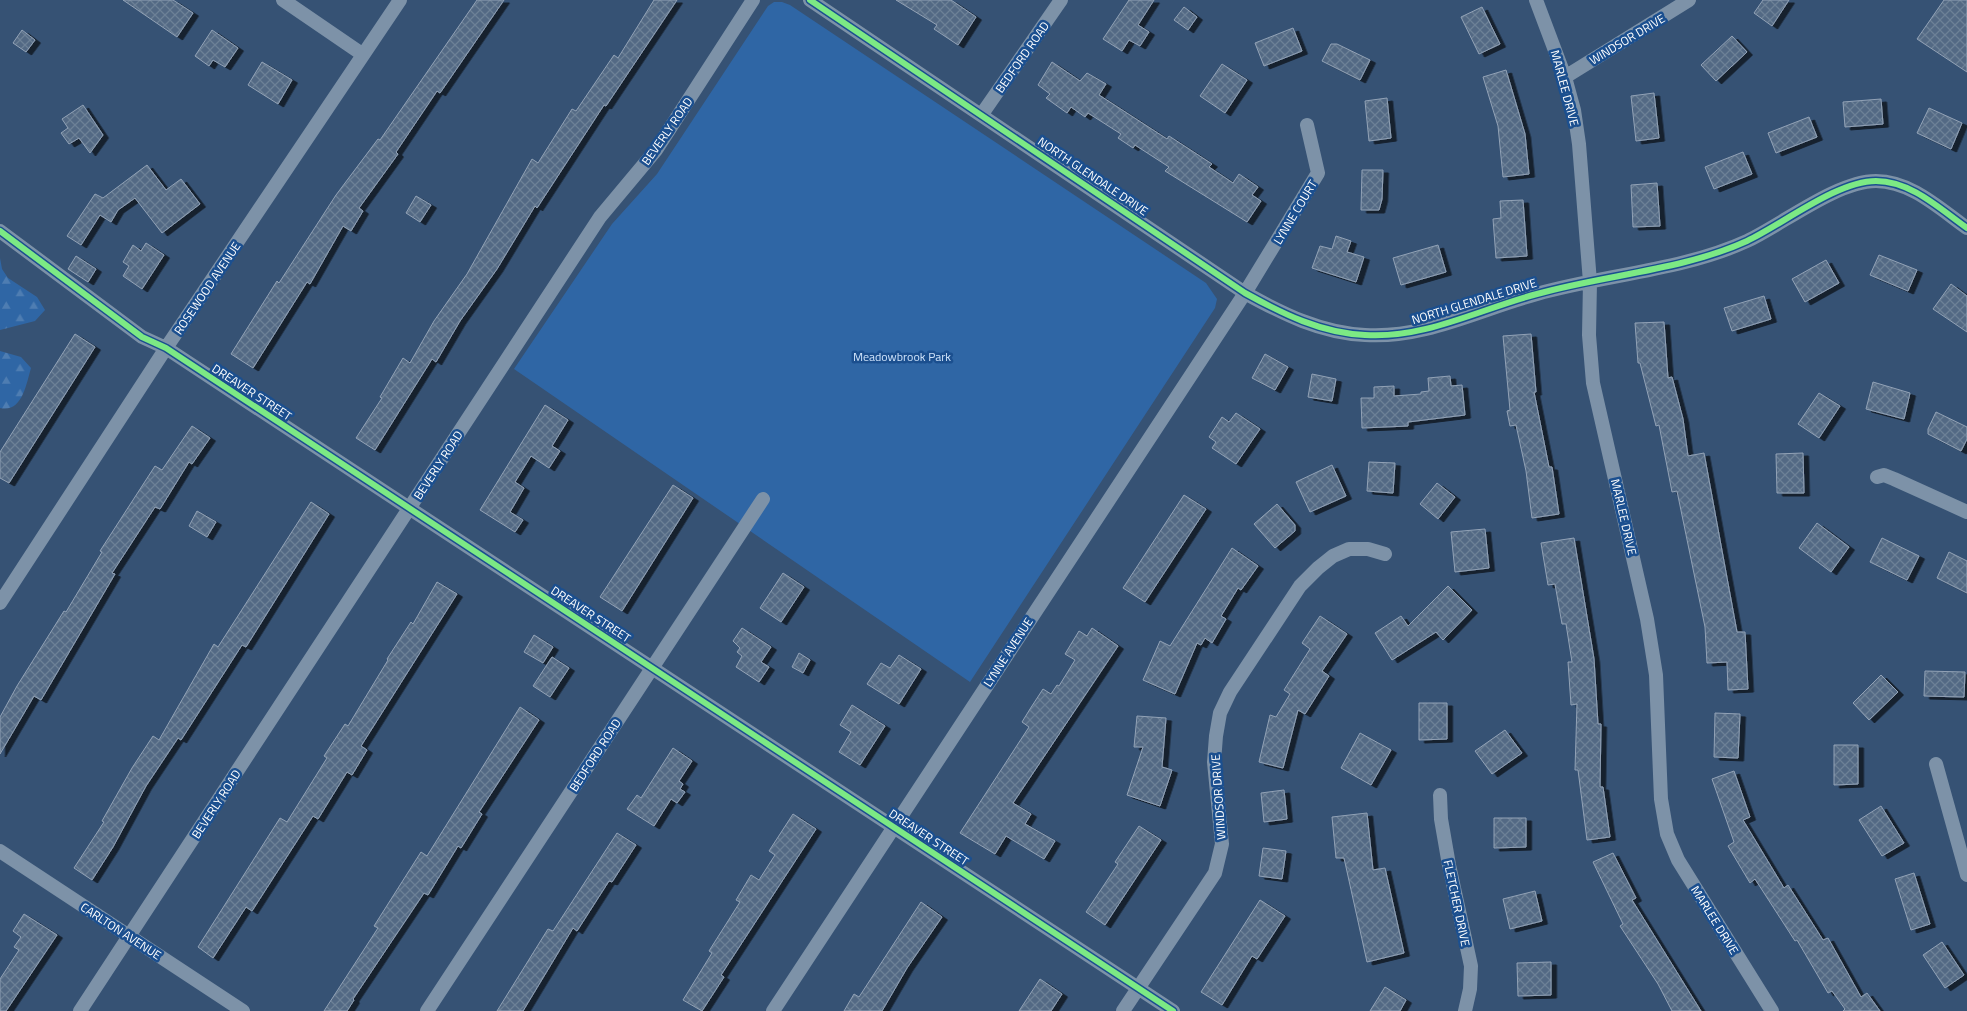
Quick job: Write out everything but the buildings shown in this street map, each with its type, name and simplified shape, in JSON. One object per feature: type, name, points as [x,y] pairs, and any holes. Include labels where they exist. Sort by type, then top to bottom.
[{"type":"street","points":[[283,0],[362,54]]},
{"type":"street","name":"ROSEWOOD AVENUE","points":[[0,603],[166,348],[400,0]]},
{"type":"street","name":"BEVERLY ROAD","points":[[80,1011],[600,217],[656,150],[753,0]]},
{"type":"street","name":"NORTH GLENDALE DRIVE","points":[[810,0],[1246,293],[1284,314],[1313,325],[1340,332],[1365,335],[1396,335],[1433,327],[1538,293],[1674,263],[1746,241],[1858,182],[1877,181],[1911,189],[1967,228]]},
{"type":"street","name":"BEDFORD ROAD","points":[[982,114],[1061,0]]},
{"type":"street","name":"MARLEE DRIVE","points":[[1536,0],[1565,77],[1574,110],[1579,144],[1590,282],[1590,335],[1593,383],[1647,619],[1656,675],[1661,799],[1667,834],[1678,860],[1772,1011]]},
{"type":"street","name":"WINDSOR DRIVE","points":[[1565,77],[1689,0]]},
{"type":"street","name":"LYNNE COURT","points":[[1246,293],[1318,174],[1307,126]]},
{"type":"street","name":"DREAVER STREET","points":[[0,231],[142,337],[166,348],[1173,1011]]},
{"type":"street","name":"LYNNE AVENUE","points":[[772,1011],[1246,293]]},
{"type":"street","points":[[1876,477],[1884,475],[1967,512]]},
{"type":"street","name":"BEDFORD ROAD","points":[[427,1011],[764,499]]},
{"type":"street","name":"WINDSOR DRIVE","points":[[1123,1011],[1215,873],[1220,860],[1222,844],[1214,753],[1220,713],[1230,692],[1300,586],[1318,568],[1333,556],[1349,549],[1368,549],[1385,554]]},
{"type":"street","points":[[1936,764],[1967,875]]},
{"type":"street","name":"FLETCHER DRIVE","points":[[1440,795],[1441,819],[1470,966],[1470,989],[1464,1011]]},
{"type":"street","name":"CARLTON AVENUE","points":[[0,851],[243,1011]]},
{"type":"green space","name":"Meadowbrook Park","points":[[774,2],[790,5],[1206,283],[1217,299],[1215,308],[970,682],[514,369],[612,224],[657,174],[768,6]]},
{"type":"green space","points":[[0,258],[2,269],[8,278],[37,297],[45,310],[35,321],[0,330]]},
{"type":"green space","points":[[0,351],[21,357],[31,368],[22,396],[13,406],[7,408],[0,408]]},
{"type":"cycle path","points":[[810,0],[1245,293],[1288,315],[1333,331],[1365,335],[1387,335],[1431,328],[1516,300],[1563,287],[1671,266],[1697,259],[1747,241],[1810,205],[1844,188],[1861,183],[1889,182],[1913,191],[1925,197],[1967,228]]},
{"type":"cycle path","points":[[0,231],[142,337],[166,348],[1173,1011]]}]
